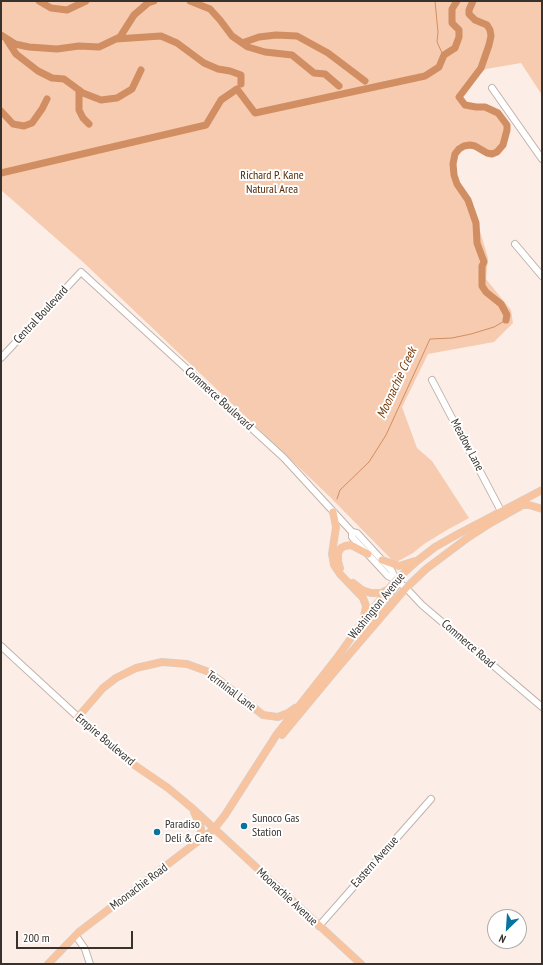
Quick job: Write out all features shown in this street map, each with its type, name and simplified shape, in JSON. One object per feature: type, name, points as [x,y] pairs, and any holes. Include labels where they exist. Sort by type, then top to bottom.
[{"type":"main road","name":"Washington Avenue","points":[[214,828],[225,815],[277,734],[396,580],[417,560],[435,547],[542,490]]},
{"type":"main road","name":"Washington Avenue","points":[[254,770],[406,588],[426,569],[466,538],[542,495]]},
{"type":"main road","points":[[523,505],[529,505],[542,509]]},
{"type":"main road","points":[[333,512],[336,527],[332,554],[334,565],[365,602],[366,610],[364,620]]},
{"type":"main road","points":[[368,554],[351,545],[341,548],[338,553],[338,561],[342,571],[362,590],[372,593],[381,593],[387,590]]},
{"type":"main road","points":[[382,560],[399,566],[417,560]]},
{"type":"main road","points":[[349,655],[375,613],[396,587],[396,580]]},
{"type":"main road","name":"Terminal Lane","points":[[78,716],[104,688],[116,678],[136,668],[162,662],[187,664],[209,672],[259,712],[268,716],[283,715],[303,701]]},
{"type":"main road","name":"Empire Boulevard","points":[[78,716],[130,762],[168,788],[214,828]]},
{"type":"main road","points":[[192,808],[201,828],[201,835],[198,842]]},
{"type":"main road","name":"Moonachie Road","points":[[48,964],[76,936],[214,828]]},
{"type":"main road","name":"Moonachie Avenue","points":[[214,828],[361,964]]},
{"type":"street","points":[[492,88],[542,159]]},
{"type":"street","points":[[515,244],[542,276]]},
{"type":"street","name":"Central Boulevard","points":[[1,358],[81,272]]},
{"type":"street","name":"Commerce Boulevard","points":[[81,272],[279,454],[352,532],[357,534],[382,560],[392,571],[396,580]]},
{"type":"street","name":"Meadow Lane","points":[[432,380],[501,511]]},
{"type":"street","name":"Commerce Boulevard","points":[[352,532],[352,537],[388,576],[396,580]]},
{"type":"street","name":"Commerce Road","points":[[396,580],[422,605],[542,707]]},
{"type":"street","name":"Empire Boulevard","points":[[1,646],[78,716]]},
{"type":"street","name":"Eastern Avenue","points":[[319,926],[431,799]]},
{"type":"street","points":[[76,936],[85,949],[90,964]]},
{"type":"green space","name":"Richard P. Kane Natural Area","points":[[1,1],[542,1],[542,95],[521,63],[486,69],[478,73],[459,97],[465,105],[485,107],[498,113],[507,125],[503,145],[497,152],[492,154],[487,153],[475,146],[464,146],[455,154],[453,164],[457,184],[468,200],[475,214],[488,258],[486,279],[511,310],[513,323],[494,342],[428,354],[402,407],[417,448],[432,461],[469,518],[395,563],[330,497],[83,262],[1,190]]},
{"type":"waterway","points":[[39,1],[51,8],[67,10],[86,1]]},
{"type":"waterway","points":[[1,35],[15,44],[29,47],[57,49],[79,46],[99,47],[120,37],[134,15],[148,3],[154,1]]},
{"type":"waterway","points":[[190,1],[210,9],[232,36],[248,47],[265,52],[292,55],[314,73],[325,74],[339,86]]},
{"type":"waterway","points":[[435,1],[438,32],[437,42],[443,55]]},
{"type":"waterway","points":[[1,173],[206,125],[221,100],[237,89],[255,113],[425,76],[439,67],[444,55],[455,48],[459,37],[459,30],[452,23],[452,9],[457,1]]},
{"type":"waterway","name":"Moonachie Creek","points":[[473,1],[469,14],[475,20],[487,25],[491,36],[481,68],[459,97],[465,105],[485,107],[498,113],[507,125],[507,130],[503,145],[497,152],[492,154],[470,145],[459,149],[455,154],[453,164],[454,175],[457,184],[468,200],[476,223],[477,243],[484,262],[482,266],[482,286],[486,292],[501,304],[507,315],[506,320]]},
{"type":"waterway","points":[[242,43],[259,37],[276,35],[297,36],[328,53],[365,81]]},
{"type":"waterway","points":[[116,39],[161,36],[177,43],[204,63],[218,69],[241,75],[241,84]]},
{"type":"waterway","points":[[7,40],[16,54],[38,71],[52,78],[64,79],[83,93],[101,100],[117,98],[132,89],[141,70]]},
{"type":"waterway","points":[[79,90],[79,110],[83,118],[89,124]]},
{"type":"waterway","points":[[1,111],[13,124],[24,126],[32,123],[47,99]]},
{"type":"waterway","name":"Moonachie Creek","points":[[337,499],[340,490],[369,462],[386,435],[430,339],[452,338],[471,334],[494,327],[506,320]]},
{"type":"place","name":"Sunoco Gas Station","points":[[244,826]]},
{"type":"place","name":"Paradiso Deli & Cafe","points":[[157,832]]}]
